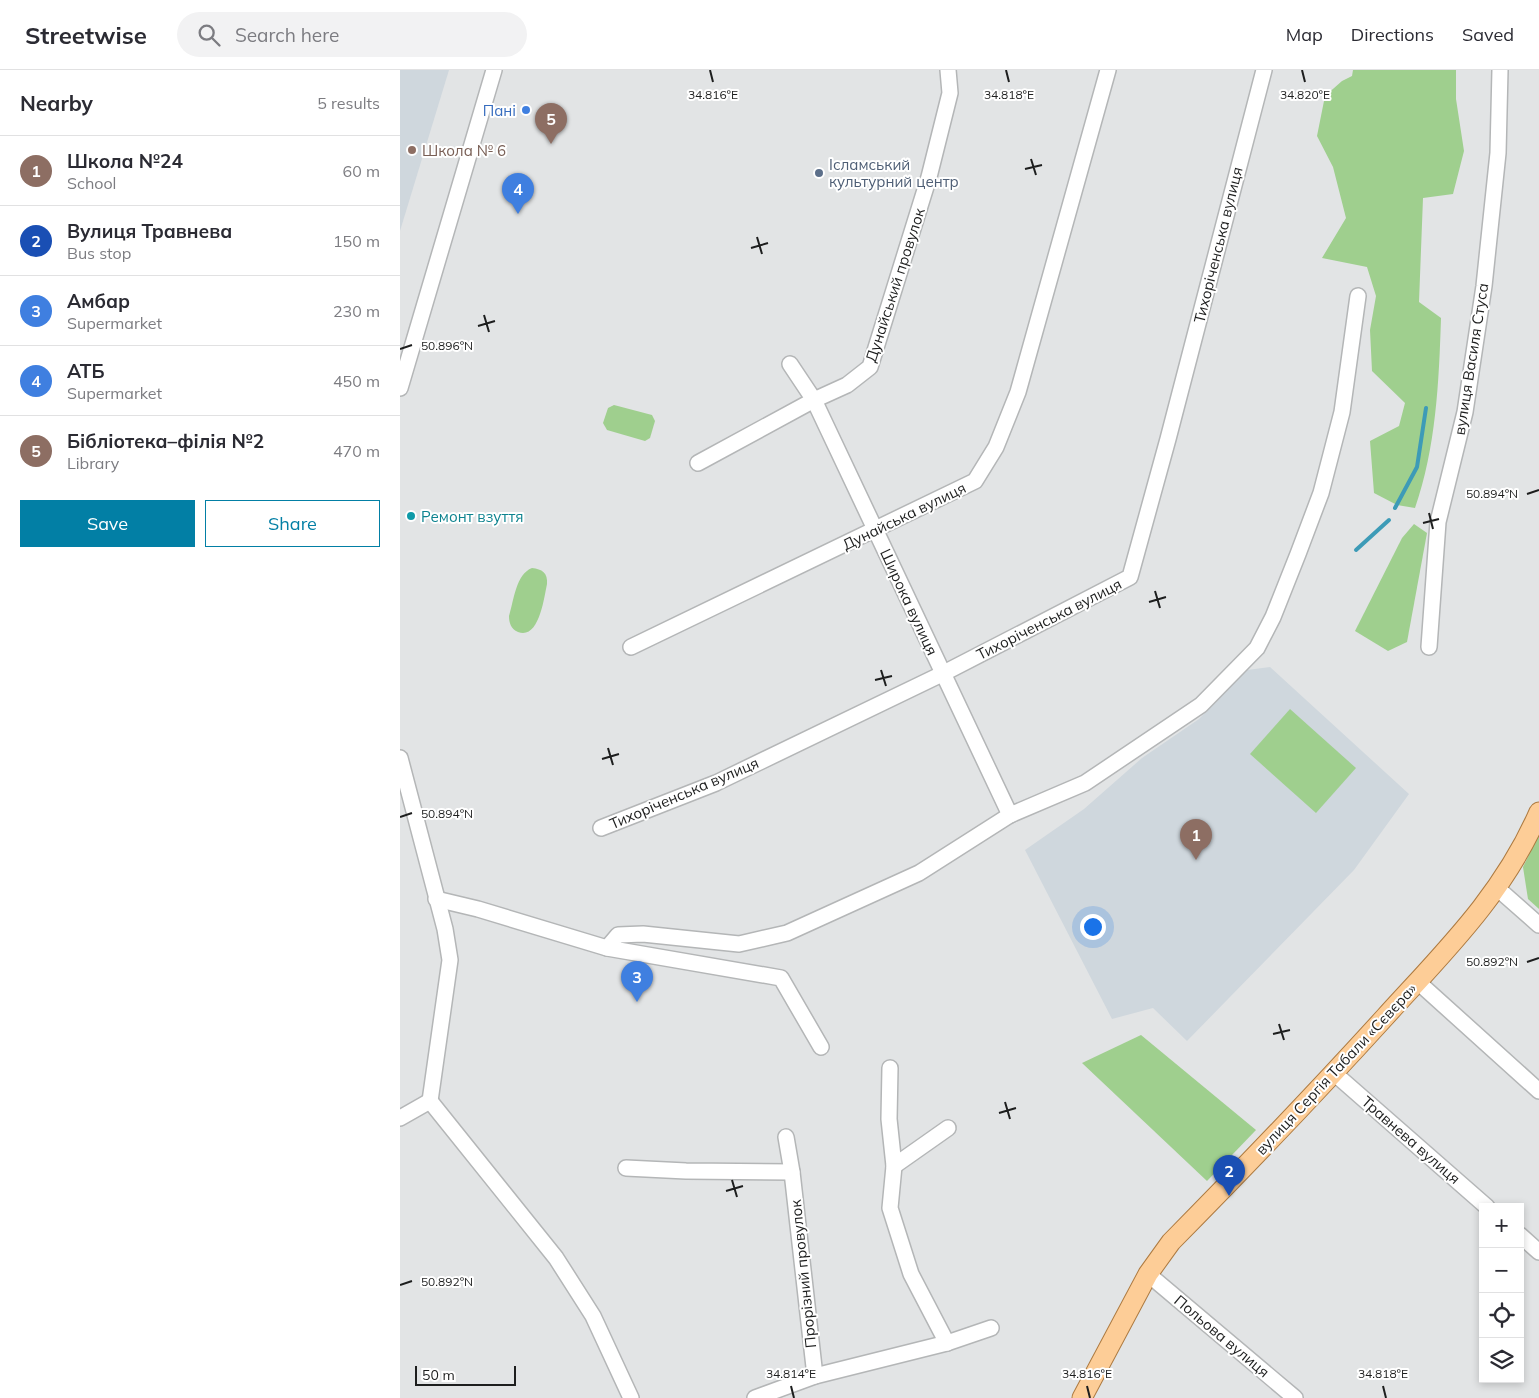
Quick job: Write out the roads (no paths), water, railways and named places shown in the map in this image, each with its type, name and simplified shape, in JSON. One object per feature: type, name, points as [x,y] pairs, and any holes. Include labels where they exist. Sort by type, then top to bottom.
[{"type":"main road","name":"вулиця Сергія Табали «Сєвєра»","points":[[1082,1398],[1148,1274],[1171,1242],[1334,1073],[1479,913],[1521,850],[1539,812]]},
{"type":"street","points":[[400,388],[494,70]]},
{"type":"street","name":"Дунайський провулок","points":[[698,463],[814,400],[847,385],[870,367],[929,177],[950,93],[948,70]]},
{"type":"street","name":"Дунайська вулиця","points":[[631,647],[975,481],[996,447],[1018,392],[1108,70]]},
{"type":"street","name":"Тихоріченська вулиця","points":[[601,828],[716,783],[942,674],[1130,577],[1171,429],[1264,70]]},
{"type":"street","name":"вулиця Василя Стуса","points":[[1428,647],[1438,522],[1465,412],[1484,286],[1498,152],[1500,70]]},
{"type":"street","points":[[607,948],[618,935],[643,934],[739,944],[787,933],[920,873],[1010,815],[1085,782],[1201,705],[1258,648],[1273,617],[1321,493],[1342,412],[1358,296]]},
{"type":"street","name":"Широка вулиця","points":[[790,364],[814,400],[1010,815]]},
{"type":"street","points":[[400,758],[445,929],[450,960],[430,1101],[556,1258],[593,1316],[631,1398]]},
{"type":"street","points":[[1497,888],[1539,925]]},
{"type":"street","points":[[436,899],[478,909],[607,948],[781,978],[821,1047]]},
{"type":"street","points":[[1418,982],[1539,1091]]},
{"type":"street","points":[[890,1068],[889,1119],[894,1166],[890,1208],[911,1274],[947,1343]]},
{"type":"street","name":"Травнева вулиця","points":[[1334,1073],[1483,1203]]},
{"type":"street","points":[[400,1118],[430,1101]]},
{"type":"street","points":[[894,1166],[948,1128]]},
{"type":"street","name":"Прорізний провулок","points":[[786,1137],[792,1172],[815,1376]]},
{"type":"street","points":[[626,1168],[686,1171],[792,1172]]},
{"type":"street","points":[[1524,1239],[1539,1252]]},
{"type":"street","name":"Польова вулиця","points":[[1148,1274],[1296,1398]]},
{"type":"street","points":[[755,1398],[815,1376],[947,1343],[991,1328]]},
{"type":"waterway","points":[[1395,508],[1417,467],[1426,408]]},
{"type":"waterway","points":[[1356,550],[1389,520]]},
{"type":"place","name":"Пані","points":[[526,110]]},
{"type":"place","name":"Бібліотека–філія №2","points":[[551,144]]},
{"type":"place","name":"Школа № 6","points":[[412,150]]},
{"type":"place","name":"Ісламський культурний центр","points":[[819,173]]},
{"type":"place","name":"АТБ","points":[[518,214]]},
{"type":"place","name":"Ремонт взуття","points":[[411,516]]},
{"type":"place","name":"Школа №24","points":[[1196,860]]},
{"type":"place","name":"Амбар","points":[[637,1002]]},
{"type":"place","name":"Вулиця Травнева","points":[[1229,1196]]}]
